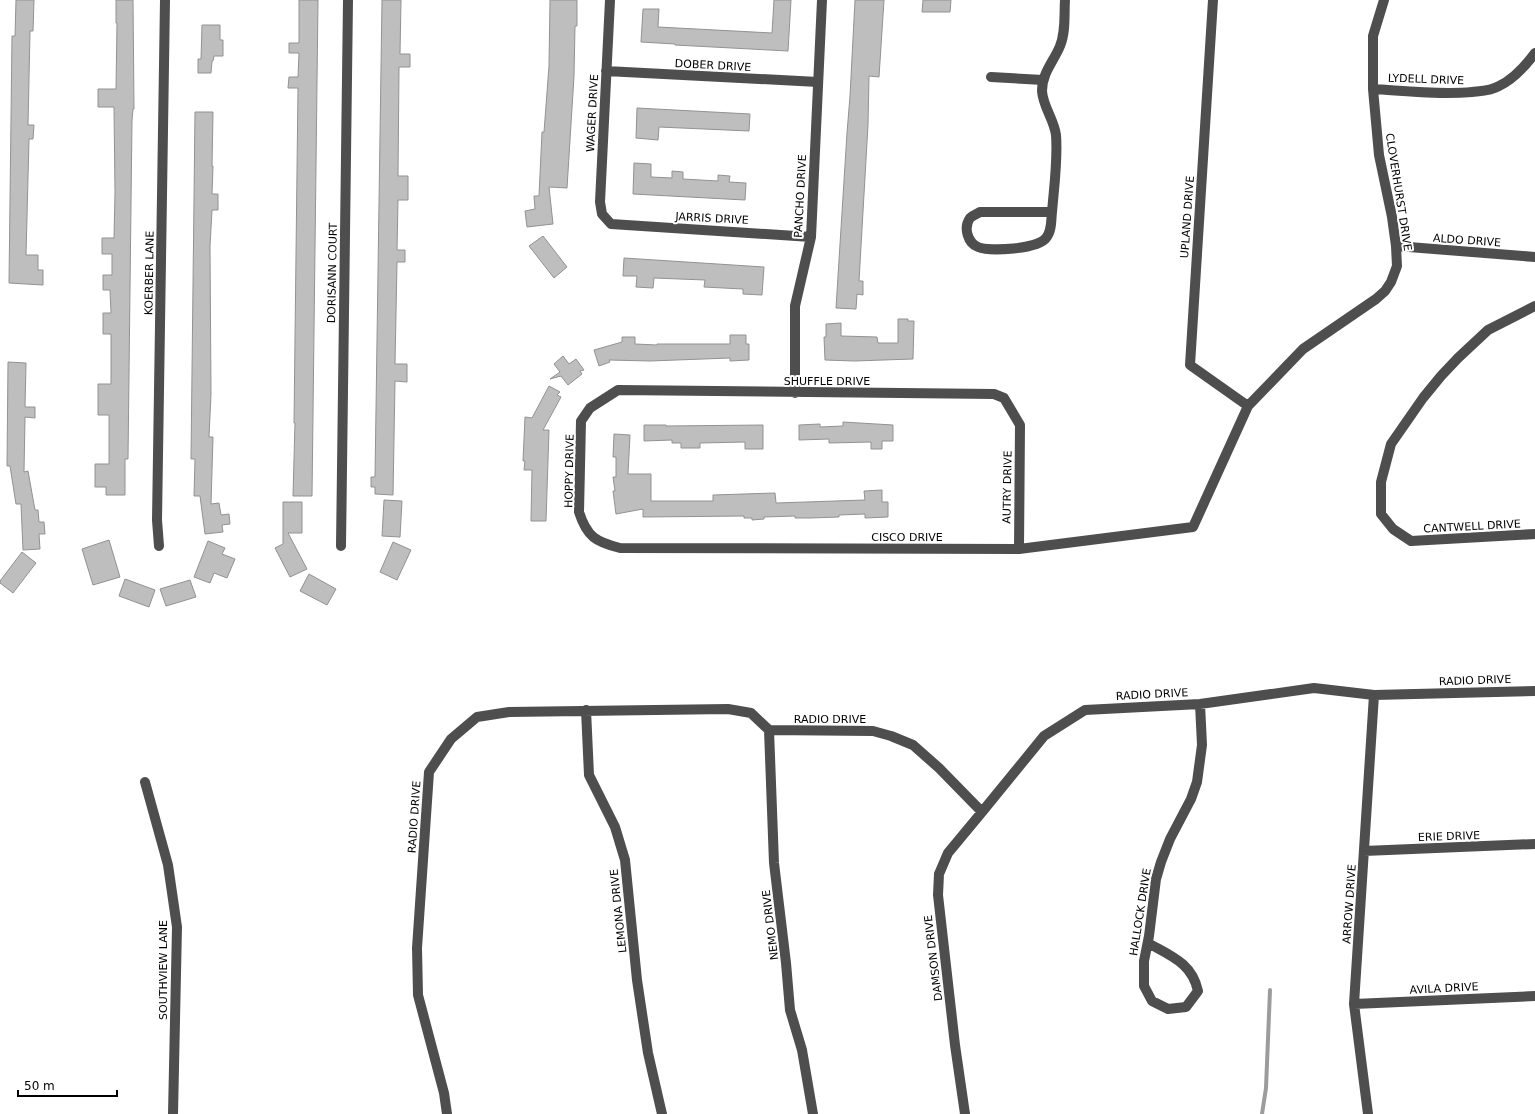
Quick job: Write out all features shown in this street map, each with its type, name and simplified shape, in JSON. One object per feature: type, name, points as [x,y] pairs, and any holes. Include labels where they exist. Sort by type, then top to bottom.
[{"type":"street","name":"KOERBER LANE","points":[[159,546],[157,520],[165,0]]},
{"type":"street","name":"DORISANN COURT","points":[[341,546],[348,0]]},
{"type":"street","name":"WAGER DRIVE","points":[[610,0],[600,202],[602,214],[611,224]]},
{"type":"street","name":"PANCHO DRIVE","points":[[795,393],[795,306],[811,236],[822,0]]},
{"type":"street","points":[[1052,212],[980,212],[969,219],[967,235],[972,243],[978,247],[1032,247],[1047,238],[1050,229],[1052,212],[1056,133],[1044,102],[1042,91],[1043,80],[1060,47],[1063,37],[1065,0]]},
{"type":"street","name":"UPLAND DRIVE","points":[[1213,0],[1190,365],[1248,406]]},
{"type":"street","name":"CLOVERHURST DRIVE","points":[[1193,527],[1248,406],[1303,349],[1376,299],[1385,291],[1391,282],[1397,266],[1392,217],[1379,155],[1374,89],[1373,36],[1384,0]]},
{"type":"street","name":"LYDELL DRIVE","points":[[1374,89],[1455,93],[1488,90],[1499,87],[1511,79],[1528,63],[1535,52]]},
{"type":"street","name":"DOBER DRIVE","points":[[606,72],[818,82]]},
{"type":"street","points":[[991,77],[1043,80]]},
{"type":"street","name":"JARRIS DRIVE","points":[[611,224],[811,236]]},
{"type":"street","name":"ALDO DRIVE","points":[[1396,246],[1535,257]]},
{"type":"street","name":"CANTWELL DRIVE","points":[[1535,306],[1488,330],[1458,358],[1423,398],[1391,444],[1381,482],[1381,514],[1394,529],[1411,541],[1535,534]]},
{"type":"street","name":"SHUFFLE DRIVE","points":[[618,390],[994,394],[1004,398],[1020,425]]},
{"type":"street","name":"HOPPY DRIVE","points":[[618,390],[590,408],[581,422],[579,512],[583,523],[590,534],[602,543],[620,548]]},
{"type":"street","name":"AUTRY DRIVE","points":[[1019,549],[1020,425]]},
{"type":"street","name":"CISCO DRIVE","points":[[620,548],[1019,549],[1193,527]]},
{"type":"street","name":"RADIO DRIVE","points":[[447,1114],[444,1094],[418,995],[417,948],[429,772],[451,739],[477,717],[509,712],[728,709],[751,713],[769,730],[874,731],[913,745],[940,768],[982,812],[1044,736],[1084,710],[1200,704],[1314,688],[1374,695],[1535,691]]},
{"type":"street","name":"ARROW DRIVE","points":[[1368,1114],[1354,1004],[1374,695]]},
{"type":"street","name":"HALLOCK DRIVE","points":[[1148,943],[1183,963],[1196,980],[1198,991],[1186,1006],[1168,1009],[1152,1001],[1144,986],[1144,961],[1149,936],[1156,879],[1161,862],[1170,839],[1191,799],[1197,782],[1202,745],[1200,704]]},
{"type":"street","name":"LEMONA DRIVE","points":[[586,710],[589,775],[615,827],[625,860],[637,980],[646,1046],[662,1114]]},
{"type":"street","name":"NEMO DRIVE","points":[[769,730],[774,863],[790,1010],[802,1050],[813,1114]]},
{"type":"street","name":"SOUTHVIEW LANE","points":[[145,782],[168,865],[177,927],[172,1114]]},
{"type":"street","name":"DAMSON DRIVE","points":[[965,1114],[955,1044],[938,895],[939,874],[948,853],[982,812]]},
{"type":"street","name":"ERIE DRIVE","points":[[1364,851],[1535,844]]},
{"type":"street","name":"AVILA DRIVE","points":[[1354,1004],[1535,996]]},
{"type":"building","points":[[16,0],[34,0],[33,31],[30,31],[28,125],[34,125],[33,139],[29,139],[26,255],[38,255],[38,270],[43,270],[43,285],[9,283],[12,36],[15,36]]},
{"type":"building","points":[[116,0],[133,0],[134,109],[132,120],[128,459],[125,459],[125,495],[106,495],[106,487],[95,487],[95,464],[109,464],[109,415],[98,415],[98,384],[111,384],[111,334],[103,334],[103,313],[111,313],[110,290],[103,290],[103,275],[112,275],[112,254],[102,254],[102,238],[114,238],[114,107],[98,107],[98,89],[116,89]]},
{"type":"building","points":[[299,0],[318,0],[312,496],[293,496],[298,88],[288,88],[289,77],[298,77],[299,53],[289,53],[289,43],[299,43]]},
{"type":"building","points":[[382,0],[401,0],[400,54],[410,54],[410,67],[399,67],[398,176],[408,176],[408,200],[398,200],[397,250],[405,250],[405,262],[397,262],[395,364],[407,364],[407,382],[395,381],[393,495],[375,494],[375,487],[371,487],[371,477],[375,477]]},
{"type":"building","points":[[550,0],[577,0],[577,26],[575,26],[574,76],[567,188],[549,187],[553,224],[527,227],[525,211],[535,209],[534,196],[539,196],[542,132],[544,132],[549,66]]},
{"type":"building","points":[[774,0],[791,0],[788,51],[641,42],[643,9],[659,9],[658,27],[772,33]]},
{"type":"building","points":[[855,0],[884,0],[879,77],[869,76],[868,125],[859,281],[863,281],[863,295],[857,294],[856,309],[836,308]]},
{"type":"building","points":[[923,0],[951,0],[950,12],[922,12]]},
{"type":"building","points":[[202,25],[220,25],[220,40],[223,40],[223,56],[214,56],[211,73],[198,73],[198,59],[201,59]]},
{"type":"building","points":[[637,108],[750,114],[749,131],[659,127],[658,140],[636,138]]},
{"type":"building","points":[[195,112],[213,112],[212,194],[218,194],[218,210],[212,210],[210,246],[211,394],[209,437],[213,437],[211,504],[219,503],[221,515],[229,514],[230,524],[222,525],[223,532],[205,534],[200,496],[194,496],[195,459],[191,459]]},
{"type":"building","points":[[634,163],[651,164],[651,177],[672,178],[672,171],[683,172],[683,179],[718,181],[718,175],[730,176],[729,182],[746,183],[745,200],[633,194]]},
{"type":"building","points":[[543,236],[567,267],[554,278],[529,246]]},
{"type":"building","points":[[624,258],[764,267],[762,295],[743,294],[743,289],[704,287],[705,280],[654,278],[653,288],[636,287],[637,276],[623,276]]},
{"type":"building","points":[[898,319],[908,319],[908,321],[914,321],[913,359],[854,361],[825,360],[824,337],[826,337],[826,324],[841,323],[841,336],[877,337],[878,343],[898,343]]},
{"type":"building","points":[[730,335],[746,335],[746,344],[749,344],[749,360],[730,361],[730,358],[650,361],[609,360],[610,362],[599,366],[594,350],[622,342],[622,337],[635,337],[635,344],[730,344]]},
{"type":"building","points":[[563,356],[569,364],[576,359],[584,370],[580,371],[582,374],[568,385],[561,376],[550,379],[560,372],[554,364]]},
{"type":"building","points":[[8,362],[26,363],[25,407],[35,407],[35,418],[25,417],[24,472],[28,471],[35,510],[38,510],[39,522],[44,522],[45,534],[39,534],[40,549],[23,550],[21,504],[16,504],[10,466],[7,466]]},
{"type":"building","points":[[549,386],[560,392],[557,395],[561,397],[543,430],[549,430],[546,521],[531,521],[532,470],[524,470],[525,461],[523,461],[525,417],[532,418]]},
{"type":"building","points":[[843,422],[893,425],[893,441],[882,441],[882,449],[871,449],[871,442],[829,443],[829,439],[799,440],[799,425],[820,424],[820,427],[843,426]]},
{"type":"building","points":[[644,425],[763,425],[763,449],[745,449],[745,442],[700,443],[700,448],[681,448],[681,443],[672,443],[672,440],[644,441]]},
{"type":"building","points":[[614,434],[630,435],[628,474],[651,474],[651,501],[713,501],[713,495],[775,493],[776,503],[865,500],[864,491],[882,490],[882,502],[888,502],[888,517],[865,518],[865,514],[810,518],[795,518],[795,516],[764,517],[764,519],[752,520],[752,518],[744,518],[744,516],[643,517],[643,509],[616,514],[613,491],[615,491],[613,477],[616,477],[616,457],[613,457]]},
{"type":"building","points":[[384,500],[402,501],[400,537],[382,536]]},
{"type":"building","points":[[283,502],[302,502],[302,533],[288,533],[307,569],[290,577],[275,548],[283,544]]},
{"type":"building","points":[[109,540],[120,577],[93,585],[82,549]]},
{"type":"building","points":[[208,541],[225,548],[222,554],[235,559],[227,578],[214,573],[210,583],[194,577]]},
{"type":"building","points":[[393,542],[411,550],[397,580],[380,572]]},
{"type":"building","points":[[22,552],[36,563],[13,593],[0,583],[0,581]]},
{"type":"building","points":[[309,574],[336,589],[327,605],[300,591]]},
{"type":"building","points":[[125,579],[155,590],[149,607],[119,596]]},
{"type":"building","points":[[190,580],[196,597],[166,606],[160,589]]},
{"type":"waterway","points":[[1262,1114],[1266,1088],[1270,990]]}]
